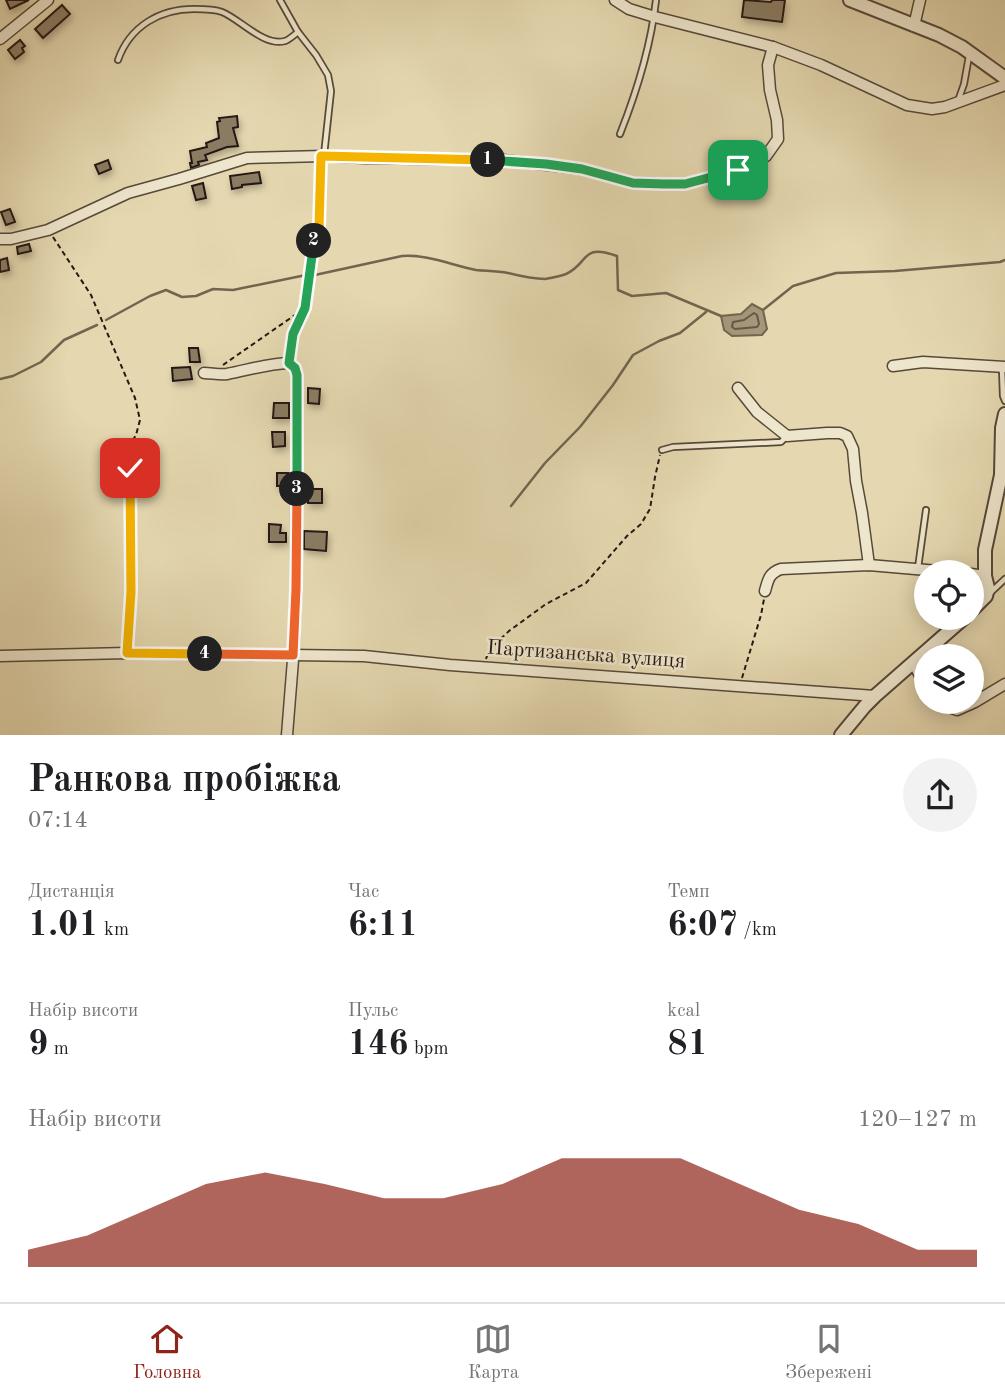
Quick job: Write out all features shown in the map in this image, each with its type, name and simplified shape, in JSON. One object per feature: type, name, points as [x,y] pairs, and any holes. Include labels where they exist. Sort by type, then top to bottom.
[{"type":"street","points":[[0,39],[48,0]]},
{"type":"street","points":[[615,0],[629,9],[654,17],[773,47],[821,65],[907,105],[932,110],[1005,85]]},
{"type":"street","points":[[850,0],[939,36],[970,52],[1005,78]]},
{"type":"street","points":[[914,26],[920,0]]},
{"type":"street","points":[[0,239],[48,230],[128,193],[247,158],[322,156],[513,161],[582,169],[633,183],[685,184],[738,170],[766,156],[778,139],[768,65],[773,47]]},
{"type":"street","points":[[893,366],[923,362],[1003,368]]},
{"type":"street","points":[[209,373],[225,374],[289,363],[295,368],[297,375],[296,589],[287,735]]},
{"type":"street","points":[[738,388],[757,412],[787,436],[827,433],[846,436],[853,449],[869,565]]},
{"type":"street","points":[[986,596],[988,588],[985,550],[1001,475],[1005,414]]},
{"type":"street","points":[[765,591],[769,577],[781,569],[869,565],[914,569]]},
{"type":"street","points":[[841,735],[875,696],[950,630]]},
{"type":"street","name":"Партизанська вулиця","points":[[0,656],[127,653],[364,656],[875,696]]},
{"type":"street","points":[[897,677],[914,677]]},
{"type":"street","points":[[984,695],[1005,684]]},
{"type":"lane","points":[[281,0],[298,32],[328,75],[330,104],[322,156]]},
{"type":"lane","points":[[620,134],[646,54],[656,0]]},
{"type":"lane","points":[[118,60],[123,46],[145,23],[170,12],[185,9],[221,11],[261,37],[277,41],[286,41],[298,32]]},
{"type":"lane","points":[[958,102],[970,52]]},
{"type":"lane","points":[[1003,368],[1005,401]]},
{"type":"lane","points":[[662,450],[673,447],[781,442],[787,436]]},
{"type":"lane","points":[[918,560],[926,510]]},
{"type":"lane","points":[[986,596],[1005,579]]},
{"type":"path","points":[[289,363],[293,334],[305,308],[313,246],[319,228],[322,156]]},
{"type":"path","points":[[48,230],[91,295],[107,328],[135,398],[140,420],[130,445],[131,592],[127,653]]},
{"type":"path","points":[[209,373],[305,308]]},
{"type":"path","points":[[483,667],[489,650],[509,631],[546,604],[586,583],[641,524],[650,509],[662,450]]},
{"type":"path","points":[[740,686],[761,615],[765,591]]},
{"type":"water","points":[[752,304],[763,310],[767,329],[762,335],[732,336],[724,330],[721,316],[741,314]]},
{"type":"building","points":[[6,0],[29,0],[10,9]]},
{"type":"building","points":[[744,0],[785,0],[782,22],[742,17]]},
{"type":"building","points":[[62,5],[70,14],[43,38],[35,29]]},
{"type":"building","points":[[20,40],[25,46],[22,48],[24,52],[15,59],[8,50]]},
{"type":"building","points":[[237,116],[238,127],[233,128],[238,146],[205,155],[207,160],[198,162],[199,165],[191,168],[190,151],[207,147],[206,143],[219,138],[219,118]]},
{"type":"building","points":[[108,160],[111,169],[99,174],[95,165]]},
{"type":"building","points":[[259,172],[261,183],[232,189],[230,176]]},
{"type":"building","points":[[203,183],[206,198],[196,200],[192,186]]},
{"type":"building","points":[[10,209],[15,222],[6,225],[1,212]]},
{"type":"building","points":[[29,244],[31,251],[18,254],[17,247]]},
{"type":"building","points":[[7,258],[9,270],[0,272],[0,260]]},
{"type":"building","points":[[189,348],[198,348],[200,362],[190,362]]},
{"type":"building","points":[[190,367],[192,379],[173,381],[172,368]]},
{"type":"building","points":[[308,388],[320,389],[319,404],[308,403]]},
{"type":"building","points":[[274,403],[289,403],[289,418],[273,418]]},
{"type":"building","points":[[272,432],[285,432],[285,446],[273,447]]},
{"type":"building","points":[[277,473],[288,473],[288,486],[277,486]]},
{"type":"building","points":[[308,489],[322,489],[322,503],[308,503]]},
{"type":"building","points":[[269,524],[281,525],[280,533],[286,533],[286,542],[269,542]]},
{"type":"building","points":[[304,531],[327,532],[326,551],[304,549]]},
{"type":"waterway","points":[[315,275],[411,256],[476,270],[545,279],[574,270],[587,256],[597,252],[617,256],[618,290],[632,296],[666,293],[721,316]]},
{"type":"waterway","points":[[763,310],[793,286],[836,273],[895,271],[1005,260]]},
{"type":"waterway","points":[[106,320],[166,290],[182,297],[196,296],[213,289],[233,290],[306,275]]},
{"type":"waterway","points":[[511,506],[545,463],[580,427],[633,355],[680,333],[706,312]]},
{"type":"waterway","points":[[0,379],[13,376],[41,362],[64,340],[97,325]]},
{"type":"route","points":[[130,468],[131,592],[127,653],[293,655],[297,375],[295,368],[289,363],[293,334],[305,308],[313,246],[319,228],[321,156],[503,160],[582,169],[633,183],[685,184],[738,170]]}]
